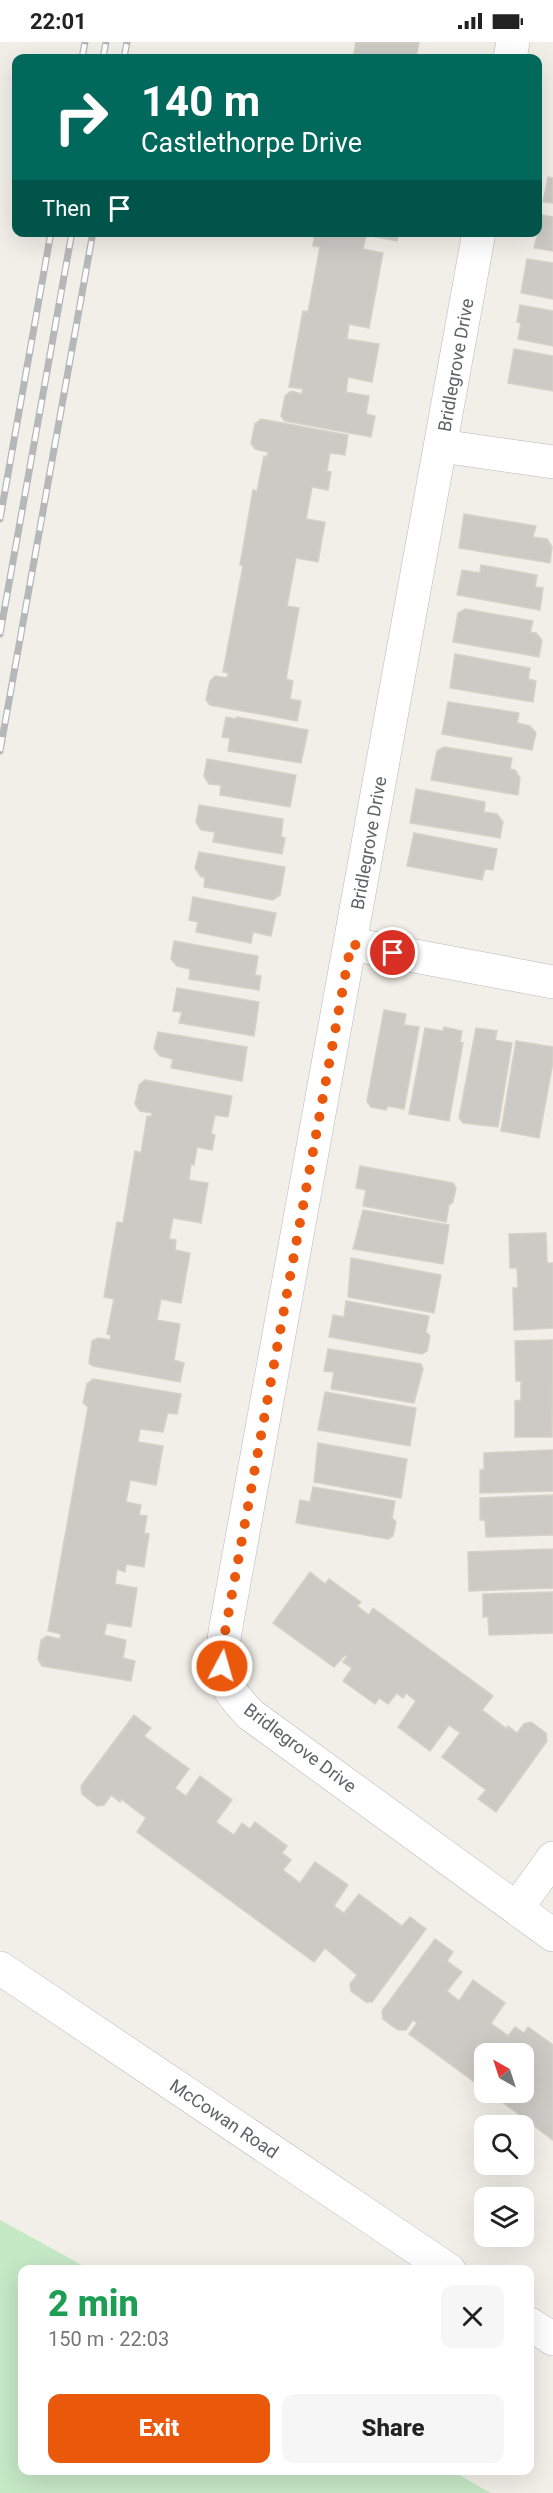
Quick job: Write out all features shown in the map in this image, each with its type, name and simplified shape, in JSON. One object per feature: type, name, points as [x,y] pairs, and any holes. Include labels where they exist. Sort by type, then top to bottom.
[{"type":"street","name":"Bridlegrove Drive","points":[[478,237],[225,1632],[222,1666],[229,1692],[251,1716],[553,1935]]},
{"type":"street","points":[[441,446],[553,462]]},
{"type":"street","points":[[351,944],[553,982]]},
{"type":"street","points":[[516,1908],[553,1858]]},
{"type":"street","name":"McCowan Road","points":[[0,1968],[442,2265]]},
{"type":"street","points":[[534,2327],[553,2339]]},
{"type":"green space","points":[[0,2220],[82,2265],[18,2265],[18,2475],[459,2475],[491,2493],[0,2493]]},
{"type":"building","points":[[356,42],[419,42],[417,54],[354,54]]},
{"type":"building","points":[[548,177],[553,178],[553,203],[543,202]]},
{"type":"building","points":[[542,215],[553,217],[553,251],[534,248],[537,237],[542,237]]},
{"type":"building","points":[[314,237],[366,237],[363,249],[383,253],[369,328],[349,324],[347,339],[379,344],[372,382],[348,377],[346,392],[369,396],[366,414],[375,416],[371,437],[285,421],[281,416],[285,396],[291,391],[302,394],[303,389],[289,387],[303,311],[308,312],[320,247],[313,246]]},
{"type":"building","points":[[376,237],[398,237],[397,241]]},
{"type":"building","points":[[527,259],[553,263],[553,299],[521,293]]},
{"type":"building","points":[[520,305],[553,311],[553,346],[518,339],[521,323],[517,322]]},
{"type":"building","points":[[514,349],[553,356],[553,391],[508,383]]},
{"type":"building","points":[[261,419],[348,435],[345,455],[330,453],[327,471],[331,472],[328,490],[312,487],[306,519],[325,522],[318,562],[296,558],[287,606],[299,608],[286,679],[293,681],[290,699],[301,701],[297,721],[210,705],[206,700],[210,681],[215,676],[227,678],[228,673],[223,672],[243,566],[240,565],[253,490],[257,491],[264,456],[267,457],[268,452],[255,449],[251,443],[255,424]]},
{"type":"building","points":[[464,514],[536,526],[533,537],[547,539],[552,547],[550,563],[459,548]]},
{"type":"building","points":[[481,565],[537,575],[535,587],[543,588],[540,610],[457,595],[462,570],[480,573]]},
{"type":"building","points":[[465,609],[533,621],[530,632],[536,633],[542,640],[539,657],[453,642],[458,613]]},
{"type":"building","points":[[455,654],[530,668],[528,679],[536,681],[533,702],[450,688]]},
{"type":"building","points":[[448,702],[519,713],[517,723],[530,726],[536,733],[532,750],[442,734]]},
{"type":"building","points":[[226,717],[308,730],[301,763],[228,751],[230,738],[222,737]]},
{"type":"building","points":[[444,747],[512,758],[510,769],[515,770],[520,778],[518,795],[431,780],[437,751]]},
{"type":"building","points":[[207,759],[296,775],[290,807],[220,795],[221,785],[209,784],[204,776]]},
{"type":"building","points":[[416,789],[485,802],[484,812],[497,814],[503,822],[500,838],[410,823]]},
{"type":"building","points":[[199,805],[283,819],[281,837],[285,838],[282,854],[213,842],[215,832],[201,830],[196,822]]},
{"type":"building","points":[[414,833],[497,849],[493,870],[485,869],[482,880],[407,866]]},
{"type":"building","points":[[199,852],[285,867],[280,895],[273,900],[204,887],[205,877],[201,877],[195,868]]},
{"type":"building","points":[[193,897],[276,913],[271,936],[253,932],[251,943],[196,932],[198,922],[189,920]]},
{"type":"building","points":[[174,941],[258,956],[255,975],[261,976],[259,990],[189,979],[190,969],[177,966],[171,959]]},
{"type":"building","points":[[177,988],[259,1002],[254,1036],[179,1023],[182,1012],[173,1011]]},
{"type":"building","points":[[384,1010],[406,1014],[404,1025],[419,1027],[404,1109],[388,1106],[386,1110],[371,1107],[367,1101]]},
{"type":"building","points":[[444,1027],[462,1031],[460,1042],[463,1043],[449,1121],[409,1114],[425,1028],[443,1031]]},
{"type":"building","points":[[476,1028],[497,1031],[495,1040],[512,1043],[498,1127],[463,1123],[459,1118]]},
{"type":"building","points":[[158,1032],[247,1047],[242,1081],[171,1068],[173,1059],[160,1056],[154,1048]]},
{"type":"building","points":[[516,1041],[553,1047],[553,1062],[539,1138],[501,1131]]},
{"type":"building","points":[[145,1080],[232,1096],[228,1117],[215,1115],[211,1134],[215,1135],[212,1150],[197,1147],[194,1165],[191,1164],[189,1180],[208,1183],[201,1223],[173,1218],[169,1239],[176,1240],[175,1250],[190,1253],[181,1303],[161,1299],[157,1320],[180,1324],[174,1360],[184,1363],[180,1382],[93,1366],[89,1363],[92,1341],[98,1338],[110,1340],[111,1335],[107,1334],[114,1299],[104,1297],[117,1222],[123,1223],[135,1151],[141,1153],[147,1116],[151,1117],[152,1113],[140,1111],[135,1104],[139,1085]]},
{"type":"building","points":[[360,1166],[453,1183],[456,1188],[453,1202],[449,1205],[446,1222],[363,1206],[366,1190],[356,1188]]},
{"type":"building","points":[[363,1210],[449,1225],[443,1264],[353,1249]]},
{"type":"building","points":[[546,1233],[547,1263],[553,1263],[553,1328],[514,1330],[513,1288],[518,1288],[517,1268],[510,1268],[509,1234]]},
{"type":"building","points":[[351,1258],[441,1275],[434,1313],[348,1297]]},
{"type":"building","points":[[346,1301],[429,1316],[426,1332],[430,1336],[427,1351],[422,1354],[329,1337],[333,1315],[344,1317]]},
{"type":"building","points":[[553,1340],[552,1437],[515,1437],[515,1401],[521,1400],[521,1381],[516,1381],[515,1341]]},
{"type":"building","points":[[328,1349],[421,1364],[423,1369],[414,1403],[331,1389],[334,1372],[324,1371]]},
{"type":"building","points":[[93,1379],[181,1394],[177,1414],[167,1415],[163,1432],[140,1429],[138,1442],[163,1446],[156,1485],[130,1480],[126,1502],[141,1505],[139,1515],[147,1516],[144,1533],[149,1534],[144,1567],[126,1564],[125,1572],[117,1569],[115,1584],[137,1588],[131,1627],[107,1623],[104,1635],[126,1640],[123,1658],[135,1661],[131,1681],[42,1666],[38,1659],[41,1640],[47,1636],[60,1639],[61,1634],[48,1631],[88,1407],[83,1403],[87,1384]]},
{"type":"building","points":[[325,1392],[416,1408],[410,1446],[318,1430]]},
{"type":"building","points":[[318,1443],[407,1459],[401,1498],[314,1482]]},
{"type":"building","points":[[553,1450],[553,1491],[480,1493],[480,1470],[484,1470],[484,1453]]},
{"type":"building","points":[[313,1487],[395,1501],[392,1518],[396,1522],[393,1536],[388,1539],[296,1523],[300,1500],[310,1502]]},
{"type":"building","points":[[553,1495],[553,1535],[486,1537],[485,1520],[480,1520],[480,1498]]},
{"type":"building","points":[[553,1549],[553,1588],[469,1591],[468,1552]]},
{"type":"building","points":[[310,1572],[325,1584],[329,1579],[361,1602],[357,1606],[369,1615],[373,1608],[493,1696],[482,1710],[507,1729],[508,1726],[517,1733],[524,1724],[531,1722],[546,1733],[547,1741],[496,1812],[478,1799],[486,1790],[442,1757],[460,1733],[449,1725],[430,1751],[398,1727],[416,1701],[406,1693],[403,1698],[397,1693],[388,1704],[379,1698],[375,1704],[343,1681],[352,1668],[343,1662],[347,1656],[345,1655],[334,1667],[273,1623]]},
{"type":"building","points":[[553,1592],[553,1633],[489,1635],[488,1617],[483,1617],[483,1594]]},
{"type":"building","points":[[134,1715],[151,1728],[144,1736],[189,1769],[175,1788],[186,1796],[200,1776],[232,1800],[216,1822],[234,1835],[242,1823],[250,1829],[255,1822],[287,1846],[282,1853],[291,1860],[283,1870],[300,1883],[315,1862],[348,1885],[334,1906],[344,1913],[359,1894],[402,1926],[410,1917],[426,1929],[372,2002],[366,2002],[351,1991],[350,1984],[357,1975],[325,1948],[314,1962],[137,1832],[146,1818],[121,1799],[120,1802],[111,1795],[104,1805],[97,1806],[82,1794],[81,1786]]},
{"type":"building","points":[[435,1939],[453,1952],[447,1961],[462,1972],[447,1991],[459,2001],[473,1980],[505,2003],[491,2023],[508,2036],[515,2027],[524,2033],[528,2027],[553,2045],[553,2140],[534,2126],[534,2115],[520,2115],[504,2103],[534,2103],[534,2043],[474,2043],[474,2082],[409,2034],[417,2023],[413,2020],[406,2030],[398,2030],[383,2019],[382,2011]]},
{"type":"railway","points":[[83,54],[85,42]]},
{"type":"railway","points":[[104,54],[106,42]]},
{"type":"railway","points":[[125,54],[127,42]]},
{"type":"railway","points":[[0,519],[50,237]]},
{"type":"railway","points":[[0,634],[71,237]]},
{"type":"railway","points":[[0,751],[92,237]]},
{"type":"route","points":[[222,1666],[225,1632],[351,944],[393,953]]}]
